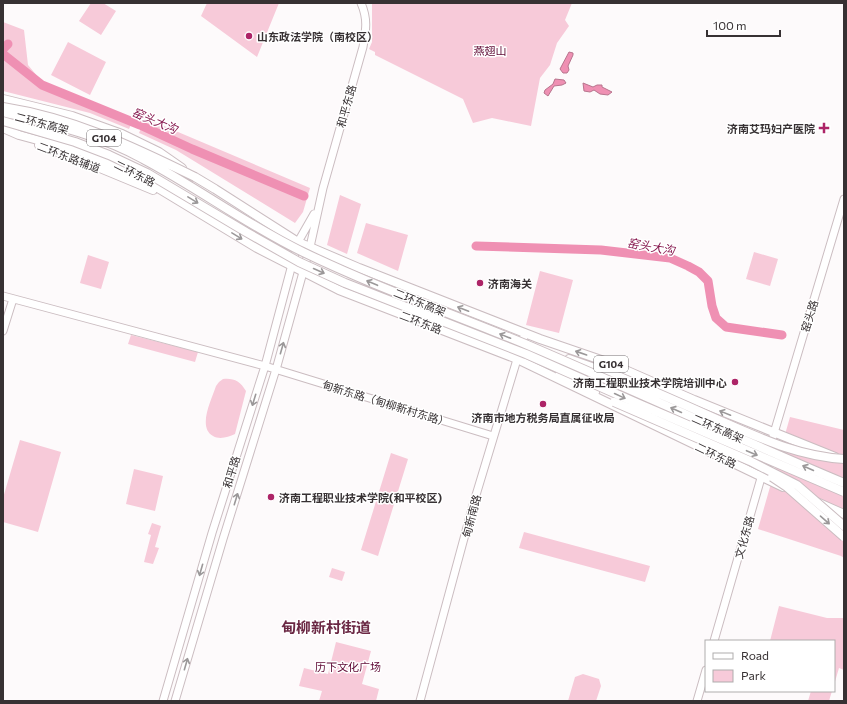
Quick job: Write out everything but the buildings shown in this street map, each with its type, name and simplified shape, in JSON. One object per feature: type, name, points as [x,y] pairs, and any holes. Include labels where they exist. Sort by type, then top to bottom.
[{"type":"highway","points":[[3,99],[72,116],[122,134],[159,152],[195,177]]},
{"type":"highway","points":[[3,107],[25,110],[96,132],[138,149],[195,177]]},
{"type":"highway","name":"二环东高架","points":[[3,112],[51,124],[100,139],[134,154],[188,184],[241,218],[301,251],[527,350],[844,483]]},
{"type":"highway","name":"二环东高架","points":[[3,121],[75,142],[109,155],[147,174],[299,262],[345,283],[527,350],[638,404],[844,492]]},
{"type":"highway","points":[[3,128],[20,135],[82,152],[141,179],[180,201]]},
{"type":"highway","name":"二环东路辅道","points":[[3,133],[83,161],[180,201]]},
{"type":"highway","name":"G104","points":[[195,177],[298,242],[359,268],[525,333],[607,362],[774,433],[844,460]]},
{"type":"highway","name":"二环东路","points":[[180,201],[257,248],[339,290],[517,359],[761,478],[844,514]]},
{"type":"highway","points":[[527,350],[620,377],[787,449],[819,457],[844,460]]},
{"type":"highway","points":[[527,350],[614,402],[750,461],[797,485],[844,526]]},
{"type":"highway","points":[[750,461],[786,487],[844,538]]},
{"type":"highway","points":[[828,476],[844,479]]},
{"type":"main road","name":"和平东路","points":[[310,247],[318,208],[363,47],[366,28],[364,11],[361,3]]},
{"type":"main road","name":"窑头路","points":[[774,433],[844,199]]},
{"type":"main road","name":"和平东路","points":[[298,242],[318,208]]},
{"type":"main road","name":"和平路","points":[[163,701],[212,533],[265,364],[298,242]]},
{"type":"main road","name":"和平路","points":[[175,701],[223,539],[277,368],[310,247]]},
{"type":"main road","name":"甸新东路（甸柳新村东路）","points":[[3,296],[205,350],[265,364],[493,436]]},
{"type":"main road","points":[[3,331],[13,299]]},
{"type":"main road","name":"甸新南路","points":[[420,701],[493,436],[525,333]]},
{"type":"main road","name":"文化东路","points":[[714,640],[774,433]]},
{"type":"main road","points":[[697,701],[705,673]]},
{"type":"green space","points":[[91,3],[103,3],[116,11],[101,35],[79,21]]},
{"type":"green space","name":"山东政法学院（南校区）","points":[[207,3],[279,3],[257,57],[201,16]]},
{"type":"green space","name":"燕翅山","points":[[372,3],[572,3],[565,20],[569,26],[557,43],[550,65],[540,78],[531,126],[492,118],[473,123],[463,99],[375,55],[375,52],[369,49],[372,42]]},
{"type":"green space","points":[[3,22],[24,30],[28,65],[43,83],[41,88],[133,120],[129,129],[90,113],[3,91]]},
{"type":"green space","points":[[68,42],[106,62],[90,95],[51,75]]},
{"type":"green space","points":[[145,118],[310,188],[303,212],[295,223],[176,150],[139,133]]},
{"type":"green space","points":[[340,195],[361,204],[347,254],[327,245]]},
{"type":"green space","points":[[366,223],[408,235],[398,271],[357,253]]},
{"type":"green space","points":[[754,252],[778,259],[770,286],[746,279]]},
{"type":"green space","points":[[88,255],[109,262],[101,289],[80,283]]},
{"type":"green space","points":[[540,271],[573,280],[559,333],[526,325]]},
{"type":"green space","points":[[131,335],[198,352],[195,362],[128,344]]},
{"type":"green space","points":[[223,379],[236,381],[246,391],[235,434],[218,438],[208,432],[206,420],[209,405],[216,386]]},
{"type":"green space","points":[[790,417],[844,430],[844,558],[758,529]]},
{"type":"green space","points":[[20,440],[61,452],[38,532],[3,522],[3,498]]},
{"type":"green space","points":[[391,453],[408,459],[378,556],[361,550]]},
{"type":"green space","points":[[134,469],[163,476],[155,511],[126,504]]},
{"type":"green space","points":[[152,523],[161,526],[155,547],[159,548],[153,564],[144,562],[151,535],[148,534]]},
{"type":"green space","points":[[524,532],[650,566],[645,582],[519,548]]},
{"type":"green space","points":[[332,568],[345,572],[342,581],[329,577]]},
{"type":"green space","points":[[779,606],[827,618],[844,618],[844,670],[839,668],[835,682],[835,640],[770,640]]},
{"type":"green space","name":"历下文化广场","points":[[336,642],[371,651],[362,684],[379,689],[376,701],[319,701],[322,691],[299,686],[304,668],[328,674]]},
{"type":"green space","points":[[583,674],[599,679],[601,686],[596,701],[568,701],[575,677]]},
{"type":"green space","points":[[811,692],[832,692],[829,701],[808,701]]},
{"type":"shaded area","points":[[569,52],[573,53],[573,55],[568,66],[569,70],[567,73],[563,73],[560,69]]},
{"type":"shaded area","points":[[555,79],[564,80],[566,83],[554,86],[548,96],[544,93],[545,90],[553,84]]},
{"type":"shaded area","points":[[583,83],[593,87],[602,85],[602,87],[612,92],[608,95],[600,94],[594,90],[590,92],[584,91]]},
{"type":"waterway","points":[[3,49],[8,44]]},
{"type":"waterway","name":"窑头大沟","points":[[3,54],[42,85],[140,125],[192,149],[304,196]]},
{"type":"waterway","name":"窑头大沟","points":[[476,246],[601,250],[670,258],[699,272],[708,281],[712,306],[716,318],[726,327],[782,335]]},
{"type":"place","name":"山东政法学院（南校区）","points":[[249,36]]},
{"type":"place","name":"济南艾玛妇产医院","points":[[824,128]]},
{"type":"place","name":"济南海关","points":[[480,283]]},
{"type":"place","name":"济南工程职业技术学院培训中心","points":[[735,382]]},
{"type":"place","name":"济南市地方税务局直属征收局","points":[[543,404]]},
{"type":"place","name":"济南工程职业技术学院(和平校区)","points":[[271,497]]},
{"type":"district","name":"甸柳新村街道","points":[[326,627]]}]
